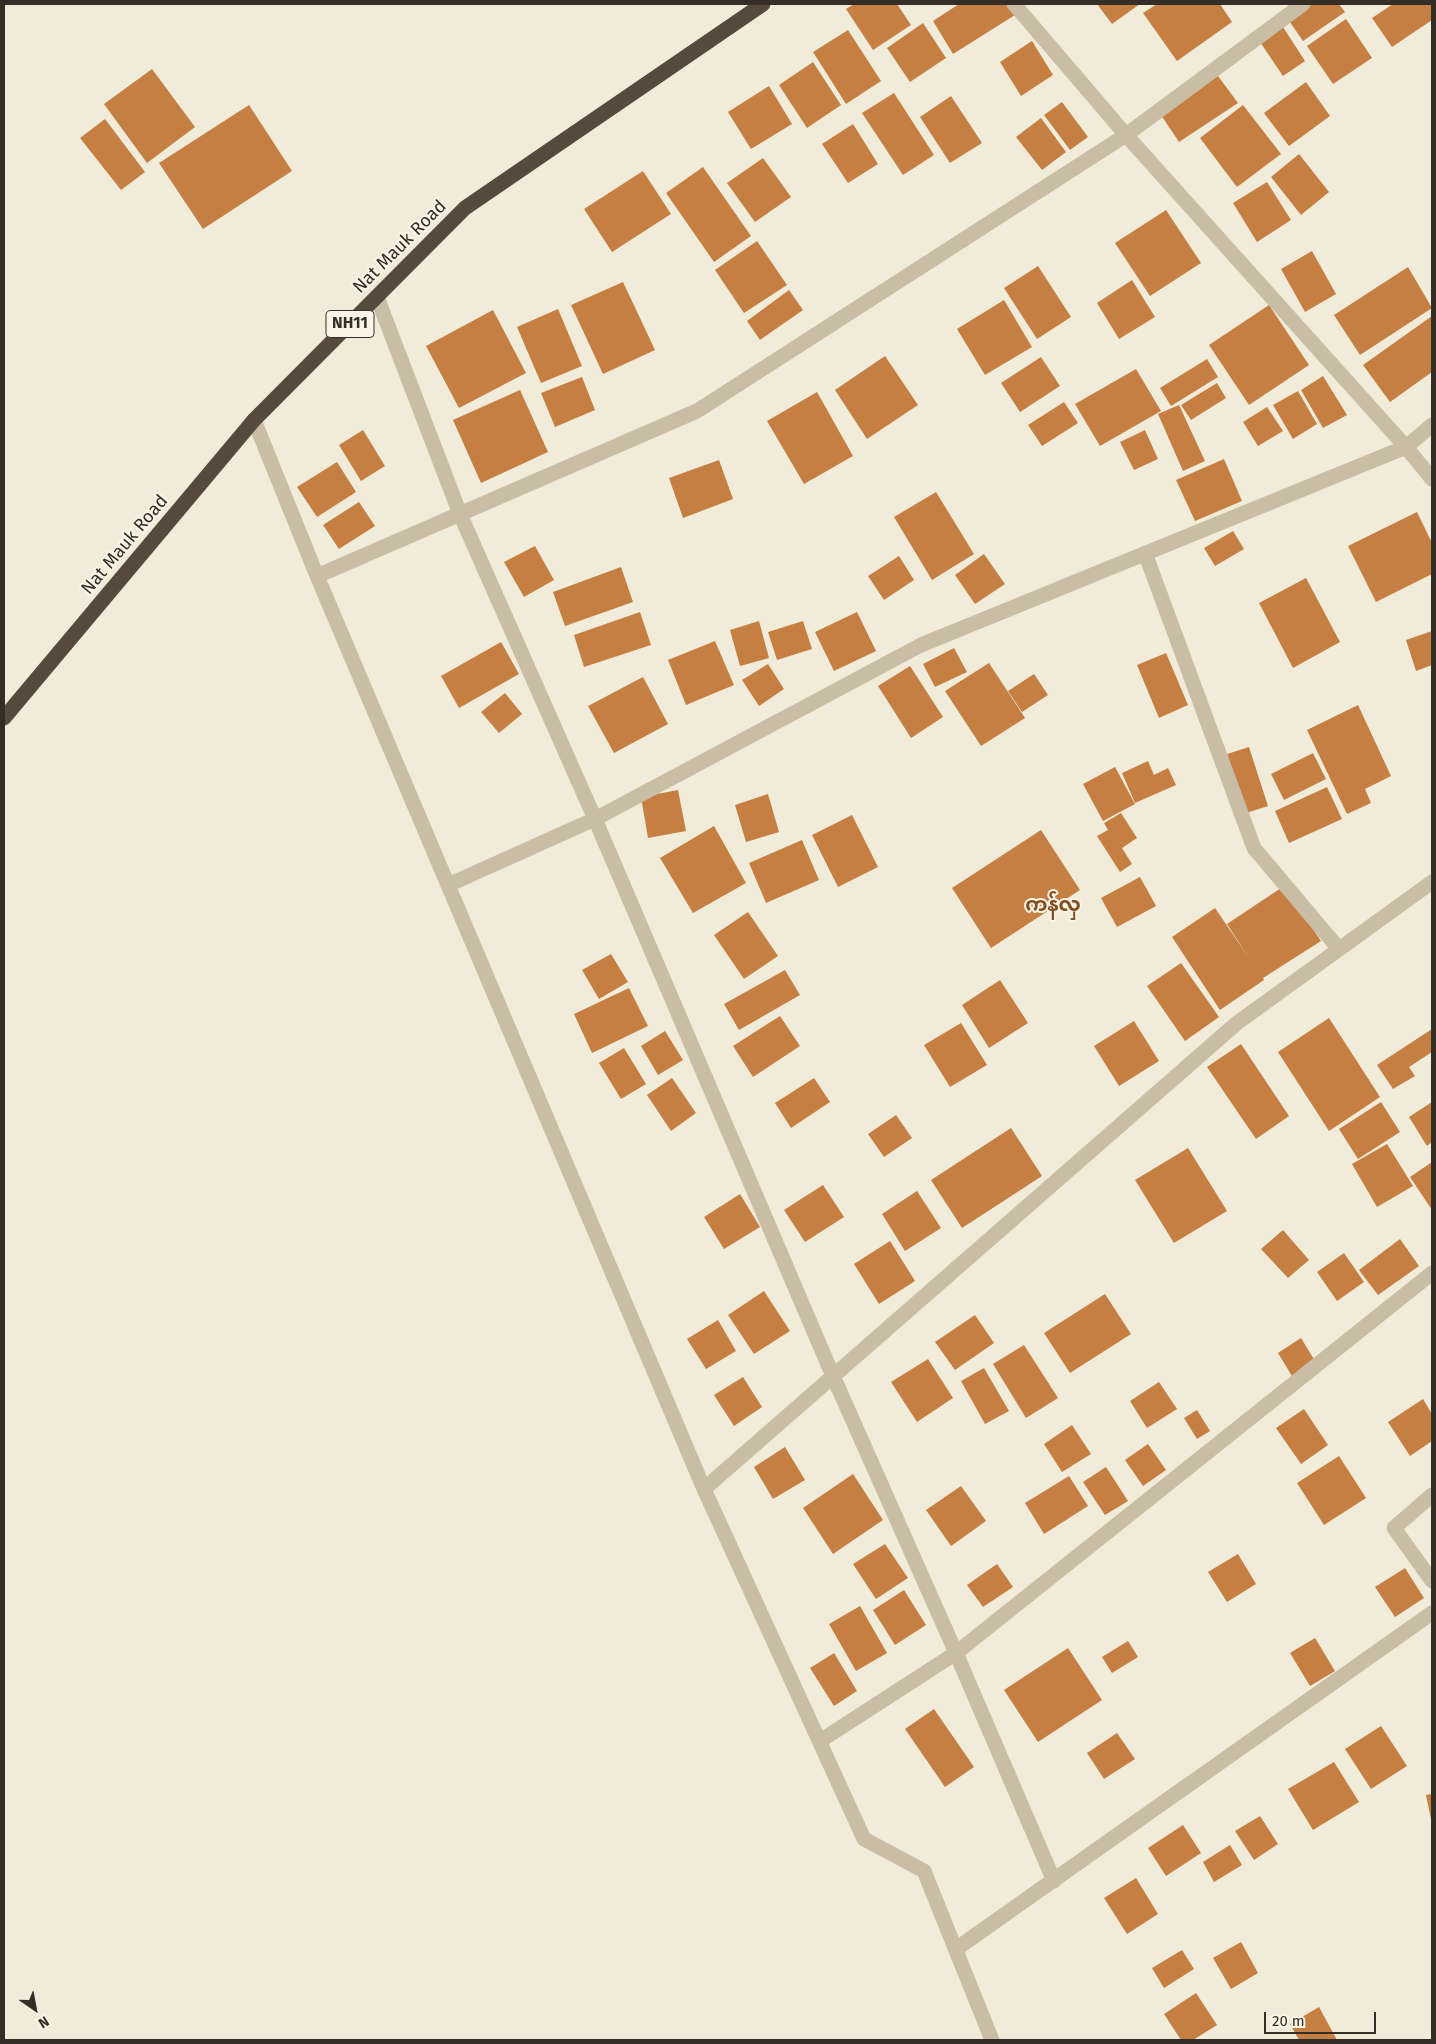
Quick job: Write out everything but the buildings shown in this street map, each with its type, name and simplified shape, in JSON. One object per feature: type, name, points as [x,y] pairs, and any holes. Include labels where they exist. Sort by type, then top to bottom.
[{"type":"highway","name":"Nat Mauk Road","points":[[4,718],[254,420],[465,208],[763,4]]},
{"type":"street","points":[[1014,4],[1126,135],[1406,446],[1432,478]]},
{"type":"street","points":[[317,576],[697,411],[1126,135],[1303,4]]},
{"type":"street","points":[[377,297],[460,514],[595,819],[833,1376],[956,1653],[1054,1881]]},
{"type":"street","points":[[254,420],[317,576],[704,1489],[864,1839],[924,1871],[992,2040]]},
{"type":"street","points":[[448,885],[595,819],[921,645],[1406,446],[1432,425]]},
{"type":"street","points":[[1145,553],[1254,848],[1339,949]]},
{"type":"street","points":[[704,1489],[1237,1022],[1432,882]]},
{"type":"street","points":[[820,1741],[956,1653],[1432,1273]]},
{"type":"street","points":[[1432,1495],[1394,1528],[1432,1581]]},
{"type":"street","points":[[956,1949],[1432,1612]]},
{"type":"district","name":"ကန်လှ","points":[[1053,905]]}]
